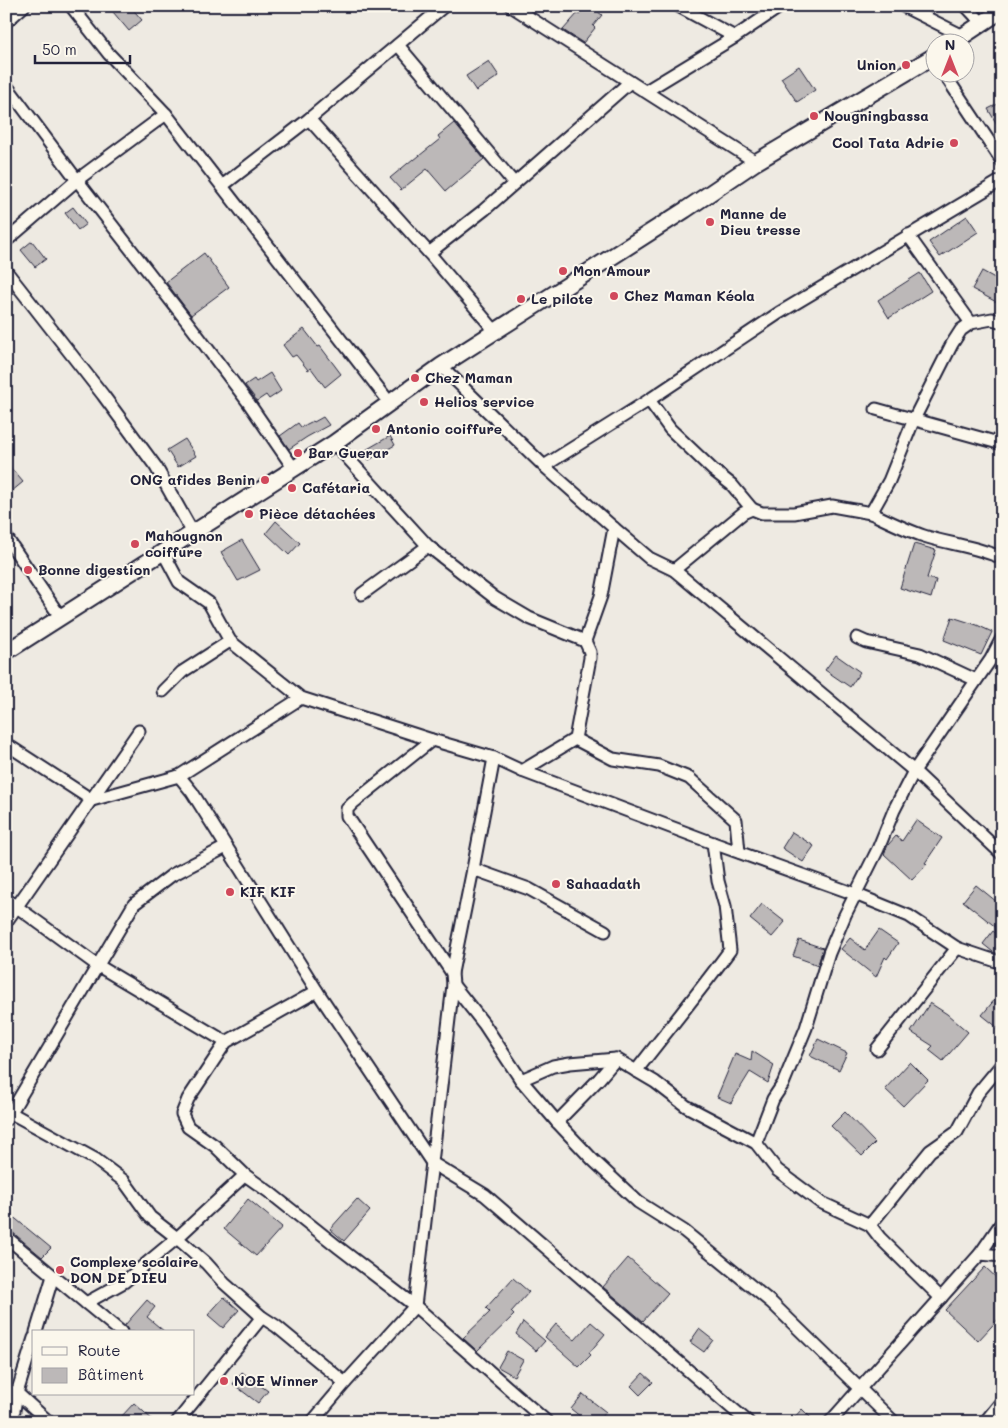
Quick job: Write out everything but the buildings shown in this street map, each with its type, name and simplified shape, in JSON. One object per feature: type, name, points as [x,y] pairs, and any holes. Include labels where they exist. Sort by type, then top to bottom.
[{"type":"main road","points":[[968,32],[1002,10]]},
{"type":"main road","points":[[6,652],[294,469],[441,366],[756,162],[926,63]]},
{"type":"street","points":[[6,22],[24,6]]},
{"type":"street","points":[[71,6],[109,54],[166,114],[390,403]]},
{"type":"street","points":[[222,186],[309,119],[444,6]]},
{"type":"street","points":[[511,6],[756,162]]},
{"type":"street","points":[[678,6],[735,37]]},
{"type":"street","points":[[646,91],[735,37],[780,6]]},
{"type":"street","points":[[903,6],[946,32]]},
{"type":"street","points":[[966,6],[982,23]]},
{"type":"street","points":[[398,45],[514,183]]},
{"type":"street","points":[[429,253],[484,210],[630,82]]},
{"type":"street","points":[[950,82],[1002,161]]},
{"type":"street","points":[[6,85],[248,402],[294,469]]},
{"type":"street","points":[[6,241],[77,180],[166,114]]},
{"type":"street","points":[[309,119],[429,253],[495,331]]},
{"type":"street","points":[[544,466],[649,400],[779,313],[1002,180]]},
{"type":"street","points":[[908,236],[971,323]]},
{"type":"street","points":[[6,271],[103,395],[156,467],[193,533]]},
{"type":"street","points":[[871,513],[889,482],[914,419],[961,330],[971,323],[992,320],[1002,322]]},
{"type":"street","points":[[441,366],[544,466],[648,558],[674,570],[914,771],[1002,854]]},
{"type":"street","points":[[649,400],[670,429],[712,470],[732,486],[752,509],[762,513],[794,514],[832,506],[871,513],[923,535],[989,552],[1002,558]]},
{"type":"street","points":[[876,409],[1002,444]]},
{"type":"street","points":[[334,442],[428,546],[495,598],[528,618],[585,641],[590,652],[590,658],[575,739],[522,771]]},
{"type":"street","points":[[674,570],[743,513],[752,509]]},
{"type":"street","points":[[585,641],[601,596],[614,528]]},
{"type":"street","points":[[6,537],[62,618]]},
{"type":"street","points":[[362,594],[428,546]]},
{"type":"street","points":[[163,552],[179,582],[209,603],[230,641],[301,698],[494,758],[522,771],[712,843],[855,894],[909,916],[957,948],[1002,963]]},
{"type":"street","points":[[857,638],[866,642],[920,654],[976,680]]},
{"type":"street","points":[[756,1143],[773,1099],[784,1084],[806,1028],[829,953],[914,771],[991,659],[1002,638]]},
{"type":"street","points":[[163,691],[182,672],[230,641]]},
{"type":"street","points":[[6,744],[92,800],[179,776],[301,698]]},
{"type":"street","points":[[6,922],[139,732]]},
{"type":"street","points":[[575,739],[612,759],[660,766],[689,778],[736,820],[739,852]]},
{"type":"street","points":[[432,740],[353,803],[347,809],[347,816],[452,973]]},
{"type":"street","points":[[312,1422],[415,1306],[453,985],[452,973],[494,758]]},
{"type":"street","points":[[179,776],[192,792],[317,991],[432,1163],[485,1195],[748,1422]]},
{"type":"street","points":[[636,1071],[730,950],[725,906],[718,881],[712,843]]},
{"type":"street","points":[[226,847],[172,875],[134,904],[9,1116],[94,1159],[124,1181],[150,1217],[206,1263],[224,1283],[262,1317],[276,1326],[345,1383]]},
{"type":"street","points":[[473,869],[528,889],[605,931]]},
{"type":"street","points":[[6,900],[98,965],[226,1042]]},
{"type":"street","points":[[877,1048],[957,948]]},
{"type":"street","points":[[453,985],[484,1024],[521,1080],[593,1160],[638,1202],[684,1231],[772,1303],[894,1422]]},
{"type":"street","points":[[317,991],[226,1042],[188,1099],[182,1114],[188,1127],[215,1146],[245,1175],[415,1306],[547,1422]]},
{"type":"street","points":[[557,1122],[616,1060]]},
{"type":"street","points":[[521,1080],[553,1066],[588,1061],[616,1060],[655,1082],[686,1106],[756,1143],[777,1170],[820,1202],[870,1225],[880,1238],[941,1298]]},
{"type":"street","points":[[870,1225],[930,1151],[957,1132],[978,1093],[1002,1064]]},
{"type":"street","points":[[86,1303],[124,1282],[177,1238],[245,1175]]},
{"type":"street","points":[[830,1422],[980,1254],[1002,1222]]},
{"type":"street","points":[[6,1238],[119,1330]]},
{"type":"street","points":[[980,1254],[1002,1256]]},
{"type":"street","points":[[37,1330],[53,1276]]},
{"type":"street","points":[[196,1393],[262,1317]]},
{"type":"street","points":[[12,1422],[11,1391],[32,1343]]},
{"type":"street","points":[[11,1391],[49,1422]]},
{"type":"street","points":[[177,1422],[194,1396]]},
{"type":"street","points":[[987,1421],[1002,1401]]},
{"type":"place","name":"Union","points":[[906,65]]},
{"type":"place","name":"Nougningbassa","points":[[814,116]]},
{"type":"place","name":"Cool Tata Adrie","points":[[954,143]]},
{"type":"place","name":"Manne de Dieu tresse","points":[[710,222]]},
{"type":"place","name":"Mon Amour","points":[[563,271]]},
{"type":"place","name":"Chez Maman Kéola","points":[[614,296]]},
{"type":"place","name":"Le pilote","points":[[521,299]]},
{"type":"place","name":"Chez Maman","points":[[415,378]]},
{"type":"place","name":"Helios service","points":[[424,402]]},
{"type":"place","name":"Antonio coiffure","points":[[376,429]]},
{"type":"place","name":"Bar Guerar","points":[[298,453]]},
{"type":"place","name":"ONG afides Benin","points":[[265,480]]},
{"type":"place","name":"Cafétaria","points":[[292,488]]},
{"type":"place","name":"Pièce détachées","points":[[249,514]]},
{"type":"place","name":"Mahougnon coiffure","points":[[135,544]]},
{"type":"place","name":"Bonne digestion","points":[[28,570]]},
{"type":"place","name":"Sahaadath","points":[[556,884]]},
{"type":"place","name":"KIF KIF","points":[[230,892]]},
{"type":"place","name":"Complexe scolaire DON DE DIEU","points":[[60,1270]]},
{"type":"place","name":"NOE Winner","points":[[224,1381]]}]
